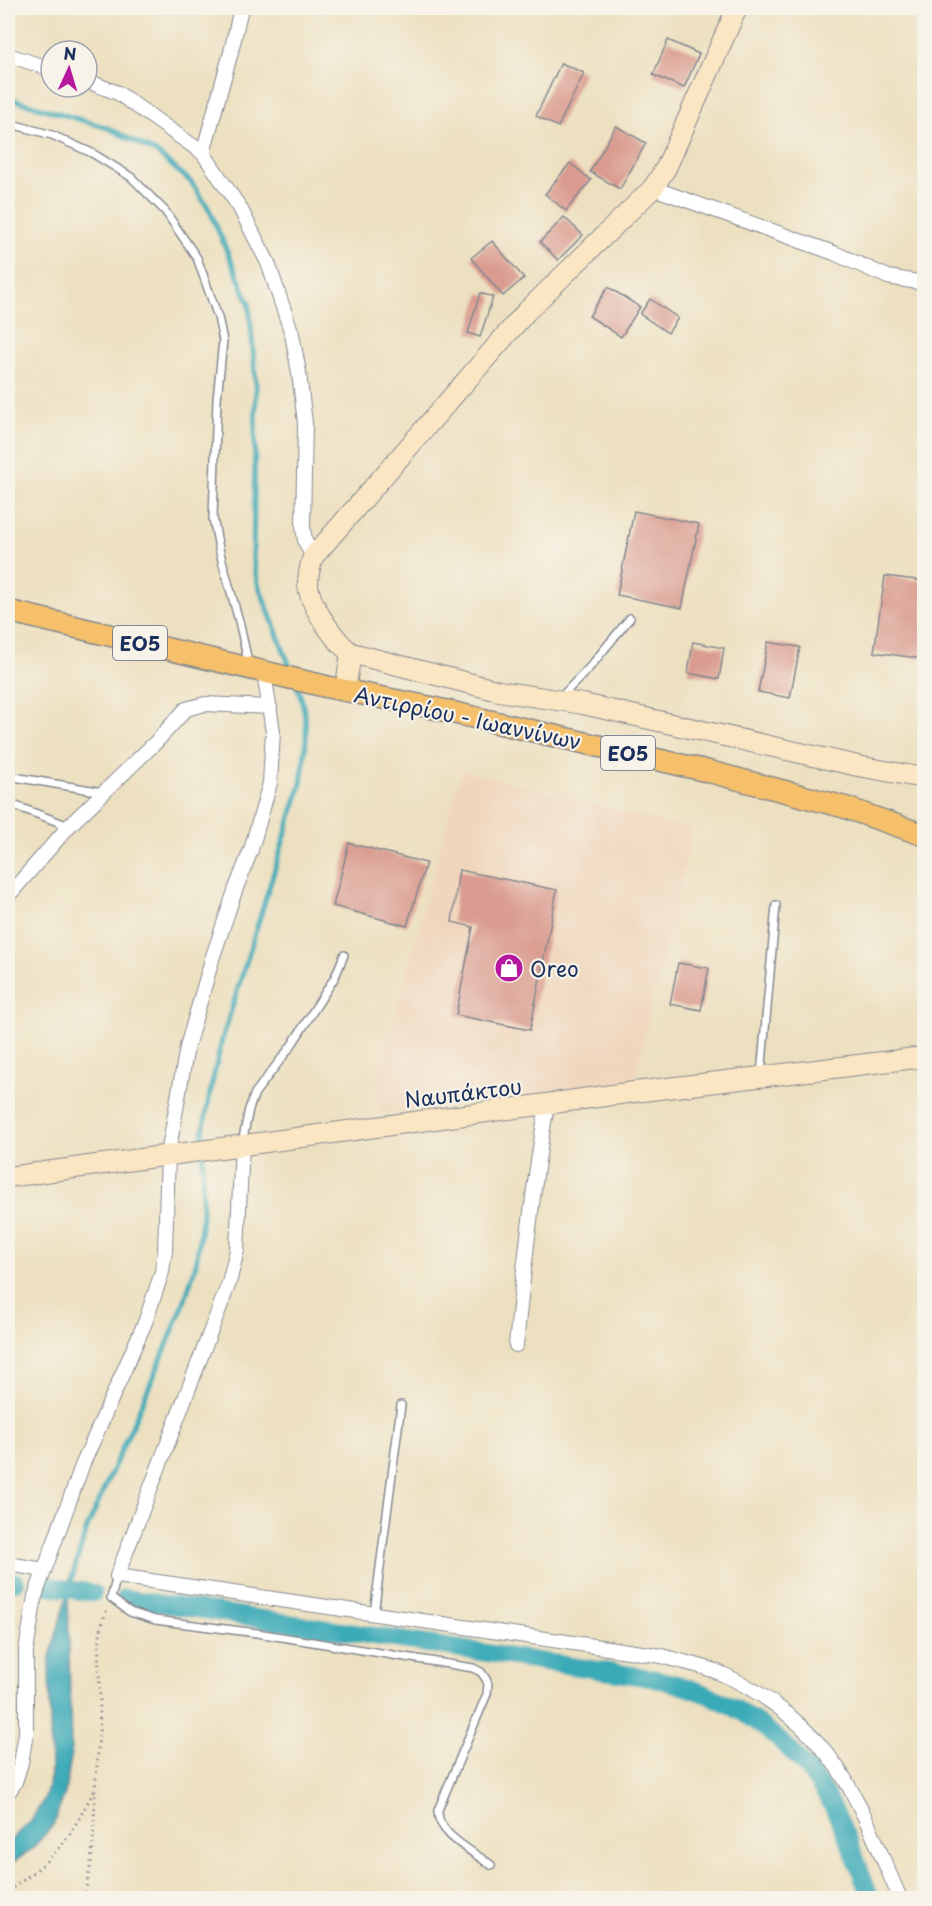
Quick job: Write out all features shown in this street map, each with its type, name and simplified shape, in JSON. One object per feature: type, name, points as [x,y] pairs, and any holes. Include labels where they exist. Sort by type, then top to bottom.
[{"type":"main road","name":"Αντιρρίου - Ιωαννίνων","points":[[8,612],[336,689],[429,707],[707,771],[844,807],[924,835]]},
{"type":"street","points":[[203,153],[241,8]]},
{"type":"street","points":[[737,8],[666,168],[653,188],[526,312],[314,557],[308,579],[310,595],[335,638],[351,653],[500,691],[583,704],[858,766],[924,778]]},
{"type":"street","points":[[8,55],[39,65]]},
{"type":"street","points":[[99,86],[118,93],[203,153],[240,208],[268,263],[292,334],[305,423],[303,526],[305,541],[314,557]]},
{"type":"street","points":[[653,188],[834,254],[888,277],[924,283]]},
{"type":"street","points":[[336,689],[351,653]]},
{"type":"street","points":[[8,1793],[15,1782],[21,1763],[26,1733],[28,1633],[35,1596],[82,1466],[156,1294],[165,1251],[187,1047],[213,956],[251,850],[267,797],[273,732],[262,672]]},
{"type":"street","points":[[8,896],[69,826],[189,707],[205,704],[270,707]]},
{"type":"street","name":"Ναυπάκτου","points":[[8,1177],[547,1106],[634,1092],[924,1057]]},
{"type":"street","points":[[516,1345],[535,1181],[547,1106]]},
{"type":"street","points":[[242,1145],[237,1250],[229,1283],[117,1576],[662,1656],[717,1672],[753,1689],[815,1740],[839,1770],[861,1809],[900,1899]]},
{"type":"street","points":[[8,1564],[44,1570]]},
{"type":"lane","points":[[8,123],[52,135],[92,153],[131,177],[165,211],[197,258],[218,317],[223,341],[217,399],[213,518],[239,621],[262,672]]},
{"type":"lane","points":[[557,700],[589,668],[630,618]]},
{"type":"lane","points":[[8,776],[104,792]]},
{"type":"lane","points":[[8,803],[69,826]]},
{"type":"lane","points":[[760,1077],[776,905]]},
{"type":"lane","points":[[242,1145],[255,1093],[315,1010],[335,977],[344,955]]},
{"type":"lane","points":[[374,1614],[400,1405]]},
{"type":"lane","points":[[117,1576],[111,1599],[130,1612],[155,1620],[436,1660],[473,1668],[481,1672],[488,1684],[487,1694],[438,1810],[438,1817],[447,1833],[491,1865]]},
{"type":"path","points":[[83,1899],[88,1884],[94,1844],[100,1701],[100,1628],[111,1599]]},
{"type":"path","points":[[8,1891],[40,1867],[59,1849],[95,1790]]},
{"type":"shaded area","points":[[461,770],[693,830],[634,1082],[379,1114],[377,1082]]},
{"type":"water","points":[[68,1590],[71,1757],[65,1793],[53,1825],[32,1849],[8,1866],[8,1843],[32,1819],[45,1798],[51,1775],[49,1661]]},
{"type":"building","points":[[668,40],[699,54],[684,88],[653,75]]},
{"type":"building","points":[[561,63],[584,73],[558,127],[536,116]]},
{"type":"building","points":[[616,126],[646,143],[620,189],[590,172]]},
{"type":"building","points":[[570,163],[591,180],[566,211],[545,194]]},
{"type":"building","points":[[564,217],[583,235],[558,260],[540,242]]},
{"type":"building","points":[[492,241],[524,278],[503,296],[471,258]]},
{"type":"building","points":[[608,287],[640,307],[621,337],[589,316]]},
{"type":"building","points":[[480,293],[493,297],[480,337],[468,333]]},
{"type":"building","points":[[650,299],[678,318],[668,333],[640,314]]},
{"type":"building","points":[[634,511],[699,524],[682,608],[617,595]]},
{"type":"building","points":[[885,576],[924,581],[924,659],[874,652]]},
{"type":"building","points":[[693,642],[724,648],[719,679],[688,673]]},
{"type":"building","points":[[768,642],[800,647],[790,698],[758,692]]},
{"type":"building","points":[[349,843],[426,863],[407,926],[333,906]]},
{"type":"building","points":[[459,870],[557,890],[530,1030],[456,1015],[473,927],[452,922]]},
{"type":"building","points":[[678,963],[709,968],[701,1010],[670,1004]]},
{"type":"waterway","points":[[8,98],[108,128],[157,153],[191,182],[209,209],[249,303],[256,385],[253,560],[258,584],[292,672]]},
{"type":"waterway","points":[[68,1590],[87,1528],[160,1362],[183,1306],[196,1264],[202,1219],[203,1131],[212,1083],[222,1040],[301,784],[306,746],[306,723],[297,686]]},
{"type":"waterway","points":[[8,1581],[16,1582]]},
{"type":"waterway","points":[[48,1586],[93,1593]]},
{"type":"waterway","points":[[124,1598],[646,1677],[681,1685],[713,1697],[753,1719],[788,1748],[804,1765],[836,1813],[871,1898]]},
{"type":"place","name":"Oreo","points":[[509,968]]}]
